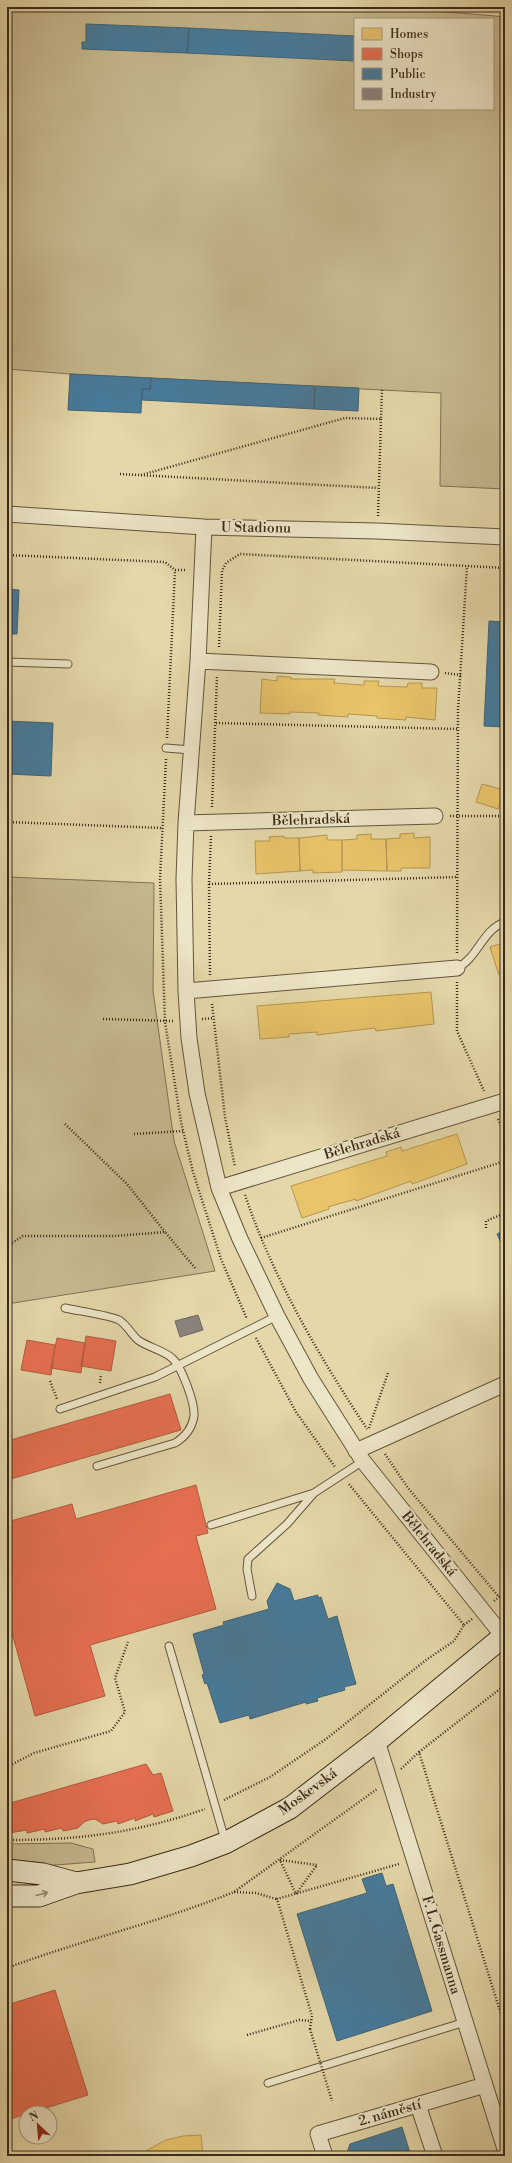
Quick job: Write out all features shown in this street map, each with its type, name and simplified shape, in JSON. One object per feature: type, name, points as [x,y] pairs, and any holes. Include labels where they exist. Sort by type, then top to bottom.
[{"type":"street","name":"U Stadionu","points":[[7,514],[204,527],[377,531],[505,537]]},
{"type":"street","name":"Bělehradská","points":[[204,527],[198,661],[186,823],[184,879],[186,990],[197,1092],[219,1188],[240,1239],[278,1316],[311,1378],[359,1456],[504,1637]]},
{"type":"street","points":[[198,661],[431,672]]},
{"type":"street","name":"Bělehradská","points":[[186,823],[435,816]]},
{"type":"street","points":[[186,990],[211,990],[457,968]]},
{"type":"street","name":"Bělehradská","points":[[219,1188],[498,1103]]},
{"type":"street","points":[[359,1456],[376,1441],[505,1384]]},
{"type":"street","name":"Moskevská","points":[[7,1896],[39,1896],[76,1883],[130,1874],[191,1856],[225,1843],[290,1808],[377,1741],[504,1637]]},
{"type":"street","name":"F. L. Gassmanna","points":[[377,1741],[388,1781],[416,1864],[505,2149]]},
{"type":"street","name":"Moskevská","points":[[7,1870],[43,1874],[76,1883]]},
{"type":"street","name":"2. náměstí","points":[[324,2156],[318,2134],[418,2106],[485,2085]]},
{"type":"street","points":[[418,2106],[435,2156]]},
{"type":"lane","points":[[7,662],[68,664]]},
{"type":"lane","points":[[166,748],[192,750]]},
{"type":"lane","points":[[457,968],[465,964],[490,931],[505,922]]},
{"type":"lane","points":[[65,1308],[119,1320],[144,1345],[169,1356],[178,1366],[187,1386],[194,1416],[190,1429],[183,1438],[175,1443],[97,1466]]},
{"type":"lane","points":[[60,1409],[155,1377],[278,1316]]},
{"type":"lane","points":[[211,1525],[314,1493],[342,1476],[359,1456]]},
{"type":"lane","points":[[252,1596],[247,1569],[248,1559],[287,1524],[314,1493]]},
{"type":"lane","points":[[169,1646],[225,1843]]},
{"type":"lane","points":[[268,2082],[465,2022]]},
{"type":"path","points":[[377,531],[382,389]]},
{"type":"path","points":[[141,475],[345,418],[381,419]]},
{"type":"path","points":[[120,474],[378,488]]},
{"type":"path","points":[[499,1597],[408,1488],[334,1378],[295,1309],[261,1238],[240,1182],[225,1117],[211,990],[209,884],[222,571],[226,563],[240,554],[505,568]]},
{"type":"path","points":[[7,555],[165,562],[175,570],[160,879],[165,1022],[183,1131],[193,1172],[221,1258],[251,1329],[296,1412],[342,1476],[464,1625],[454,1641],[426,1660],[326,1739],[270,1777],[214,1805],[174,1820],[124,1832],[58,1840],[7,1840]]},
{"type":"path","points":[[467,566],[458,729],[457,1031],[498,1103],[505,1134]]},
{"type":"path","points":[[216,723],[458,729]]},
{"type":"path","points":[[458,816],[505,816]]},
{"type":"path","points":[[7,822],[163,828]]},
{"type":"path","points":[[209,884],[458,877]]},
{"type":"path","points":[[7,1020],[9,1002]]},
{"type":"path","points":[[103,1019],[165,1022]]},
{"type":"path","points":[[65,1124],[127,1184],[194,1268]]},
{"type":"path","points":[[134,1134],[183,1131]]},
{"type":"path","points":[[261,1238],[505,1161]]},
{"type":"path","points":[[486,1228],[486,1221],[505,1213]]},
{"type":"path","points":[[7,1246],[24,1236],[116,1236],[165,1232]]},
{"type":"path","points":[[373,1416],[388,1373]]},
{"type":"path","points":[[50,1381],[60,1409]]},
{"type":"path","points":[[7,1767],[34,1753],[111,1731],[125,1712],[115,1678],[128,1642]]},
{"type":"path","points":[[7,1968],[53,1950],[207,1903],[234,1892],[388,1781],[419,1752],[505,1685]]},
{"type":"path","points":[[419,1752],[505,2027]]},
{"type":"path","points":[[280,1860],[296,1894]]},
{"type":"path","points":[[280,1860],[317,1865],[296,1894]]},
{"type":"path","points":[[234,1892],[256,1893],[277,1899],[402,1863],[409,1867],[416,1864]]},
{"type":"path","points":[[277,1899],[312,2016],[310,2029],[332,2102]]},
{"type":"path","points":[[247,2035],[299,2020],[312,2021]]},
{"type":"shaded area","points":[[319,6],[381,8],[505,17],[505,489],[440,486],[441,393],[70,374],[7,369],[7,7]]},
{"type":"shaded area","points":[[7,877],[154,883],[153,991],[174,1141],[215,1271],[7,1304]]},
{"type":"shaded area","points":[[71,1843],[93,1849],[95,1862],[42,1866],[7,1859],[7,1844]]},
{"type":"building: Homes","points":[[277,676],[291,677],[291,679],[335,679],[334,683],[364,685],[364,681],[379,681],[378,686],[407,687],[408,683],[422,683],[422,688],[437,688],[435,720],[406,717],[406,720],[377,718],[377,716],[348,714],[348,717],[318,715],[319,713],[260,713],[262,679],[277,681]]},
{"type":"building: Homes","points":[[482,784],[504,790],[498,809],[476,802]]},
{"type":"building: Homes","points":[[414,833],[414,838],[430,837],[430,868],[401,868],[401,871],[387,871],[386,839],[400,838],[400,834]]},
{"type":"building: Homes","points":[[371,834],[371,839],[386,839],[387,871],[342,870],[342,840],[357,839],[357,835]]},
{"type":"building: Homes","points":[[327,835],[327,840],[342,840],[342,872],[313,873],[313,870],[300,871],[299,838]]},
{"type":"building: Homes","points":[[284,836],[284,838],[299,838],[300,871],[256,874],[255,841],[270,841],[269,837]]},
{"type":"building: Homes","points":[[505,938],[505,973],[499,975],[490,947],[503,943],[502,940]]},
{"type":"building: Homes","points":[[431,992],[434,1024],[376,1031],[375,1028],[317,1035],[317,1032],[289,1034],[289,1037],[260,1039],[257,1006]]},
{"type":"building: Homes","points":[[457,1134],[467,1164],[412,1184],[411,1181],[356,1201],[356,1199],[328,1207],[329,1209],[302,1218],[291,1186],[387,1156],[386,1152],[401,1147],[402,1151]]},
{"type":"building: Homes","points":[[201,2135],[203,2156],[142,2156],[140,2154],[166,2140],[183,2136]]},
{"type":"building: Shops","points":[[86,1336],[116,1341],[111,1371],[81,1366]]},
{"type":"building: Shops","points":[[57,1338],[85,1343],[81,1373],[51,1368]]},
{"type":"building: Shops","points":[[27,1340],[55,1345],[51,1375],[21,1370]]},
{"type":"building: Shops","points":[[170,1394],[181,1430],[7,1480],[7,1441]]},
{"type":"building: Shops","points":[[196,1485],[208,1533],[196,1536],[216,1609],[90,1645],[105,1696],[35,1716],[12,1633],[7,1634],[7,1522],[72,1504],[76,1519]]},
{"type":"building: Shops","points":[[146,1764],[153,1775],[161,1773],[173,1811],[154,1817],[153,1814],[135,1821],[135,1818],[118,1824],[117,1821],[103,1824],[95,1819],[89,1820],[84,1822],[78,1828],[63,1831],[62,1828],[45,1832],[45,1829],[27,1833],[27,1830],[9,1833],[7,1830],[7,1804]]},
{"type":"building: Shops","points":[[55,1990],[88,2095],[56,2105],[18,2105],[18,2117],[7,2120],[7,2005]]},
{"type":"building: Public","points":[[86,24],[189,28],[187,53],[82,49],[82,42],[86,42]]},
{"type":"building: Public","points":[[189,28],[354,36],[354,61],[187,53]]},
{"type":"building: Public","points":[[70,374],[151,378],[150,389],[142,389],[141,413],[68,410]]},
{"type":"building: Public","points":[[151,378],[315,386],[314,409],[142,400],[142,389],[150,389]]},
{"type":"building: Public","points":[[315,386],[359,388],[358,411],[314,409]]},
{"type":"building: Public","points":[[7,589],[19,590],[17,634],[7,634]]},
{"type":"building: Public","points":[[489,621],[505,622],[505,727],[484,726]]},
{"type":"building: Public","points":[[7,721],[53,723],[51,776],[7,774]]},
{"type":"building: Public","points":[[505,1230],[505,1252],[497,1234]]},
{"type":"building: Public","points":[[277,1583],[290,1589],[294,1601],[318,1595],[318,1598],[321,1597],[328,1619],[337,1616],[356,1684],[344,1687],[345,1690],[317,1698],[318,1701],[306,1704],[306,1702],[250,1719],[249,1715],[220,1723],[207,1683],[205,1684],[202,1675],[204,1674],[193,1634],[224,1625],[223,1622],[269,1609],[267,1601]]},
{"type":"building: Public","points":[[382,1873],[386,1886],[393,1884],[432,2011],[337,2041],[297,1914],[367,1893],[362,1879]]},
{"type":"building: Public","points":[[402,2127],[410,2153],[402,2156],[346,2156],[350,2144]]},
{"type":"building: Industry","points":[[198,1315],[203,1330],[180,1337],[175,1321]]}]
